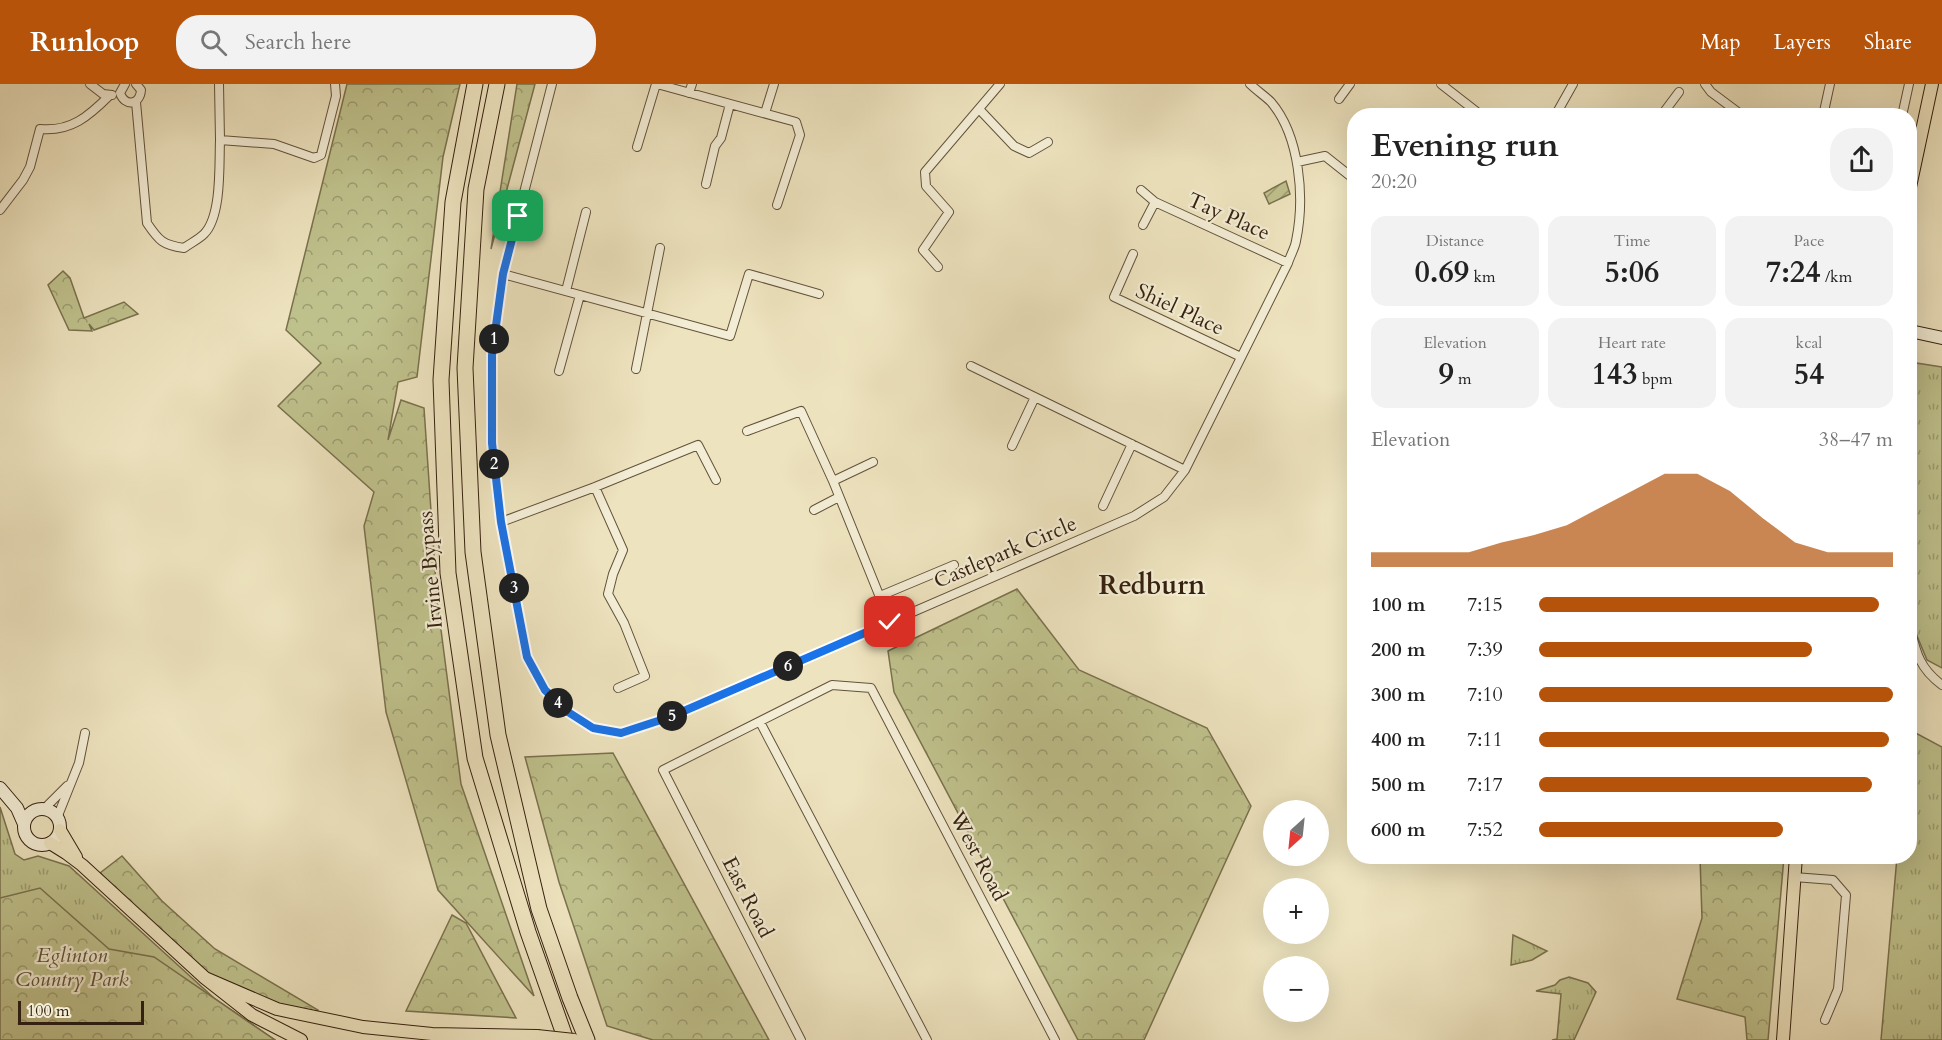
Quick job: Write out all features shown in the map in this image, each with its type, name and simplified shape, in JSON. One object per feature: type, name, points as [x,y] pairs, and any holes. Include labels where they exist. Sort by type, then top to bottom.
[{"type":"highway","name":"Irvine Bypass","points":[[475,84],[453,202],[441,380],[448,573],[475,758],[528,932],[566,1040]]},
{"type":"highway","points":[[497,84],[476,189],[465,368],[473,552],[498,735],[539,909],[587,1040]]},
{"type":"main road","points":[[1917,155],[1932,84]]},
{"type":"main road","points":[[1917,333],[1942,338]]},
{"type":"main road","points":[[4,792],[40,809],[50,810],[82,866]]},
{"type":"main road","points":[[4,792],[18,808],[25,834],[31,842],[40,845],[50,843],[57,838],[59,824]]},
{"type":"main road","points":[[24,824],[28,815],[40,809]]},
{"type":"main road","points":[[50,843],[82,866],[205,978],[252,1015],[301,1040]]},
{"type":"main road","points":[[1783,1040],[1795,864]]},
{"type":"main road","points":[[205,978],[277,1009],[363,1027],[432,1034],[537,1036],[574,1040]]},
{"type":"street","points":[[90,84],[104,94],[121,96]]},
{"type":"street","points":[[125,84],[121,89],[121,96],[126,102],[136,102]]},
{"type":"street","points":[[140,85],[140,97],[136,102],[147,223],[158,239],[167,246],[184,248],[205,234],[211,224],[217,199],[220,140],[219,84]]},
{"type":"street","points":[[220,140],[274,144],[314,158],[321,155],[336,96],[336,84]]},
{"type":"street","name":"Castlepark Circle","points":[[552,84],[503,274],[492,355],[492,443],[501,522],[527,657],[545,690],[568,712],[593,728],[621,733],[670,717],[1134,516],[1164,497],[1185,470],[1288,262],[1296,241],[1300,207],[1298,162],[1284,122],[1270,102],[1250,84]]},
{"type":"street","points":[[637,147],[657,84],[690,88],[730,104],[796,122],[800,135],[777,204]]},
{"type":"street","points":[[765,113],[774,84]]},
{"type":"street","points":[[938,267],[923,250],[949,212],[926,186],[925,172],[1000,84]]},
{"type":"street","points":[[1339,99],[1350,84]]},
{"type":"street","points":[[1441,84],[1472,108]]},
{"type":"street","points":[[1560,108],[1573,84]]},
{"type":"street","points":[[1706,84],[1711,92],[1732,108]]},
{"type":"street","points":[[1826,108],[1830,84]]},
{"type":"street","points":[[1904,108],[1909,84]]},
{"type":"street","points":[[1667,108],[1679,92]]},
{"type":"street","points":[[0,210],[30,167],[40,129],[64,128],[78,123],[110,95]]},
{"type":"street","points":[[706,184],[715,146],[721,138],[730,104]]},
{"type":"street","points":[[979,109],[1014,146],[1029,153],[1048,142]]},
{"type":"street","points":[[1298,162],[1325,156],[1347,173]]},
{"type":"street","name":"Tay Place","points":[[1141,190],[1155,202],[1288,262]]},
{"type":"street","name":"Tay Place","points":[[1143,225],[1155,202]]},
{"type":"street","points":[[566,291],[586,212]]},
{"type":"street","points":[[636,369],[660,248]]},
{"type":"street","name":"Shiel Place","points":[[1133,254],[1114,297],[1241,357]]},
{"type":"street","points":[[503,274],[730,336],[749,274],[819,294]]},
{"type":"street","points":[[559,371],[580,295]]},
{"type":"street","points":[[971,366],[1185,470]]},
{"type":"street","points":[[1012,446],[1035,397]]},
{"type":"street","points":[[747,431],[801,411],[833,481],[890,622]]},
{"type":"street","points":[[1103,506],[1132,444]]},
{"type":"street","points":[[501,522],[698,445],[716,480]]},
{"type":"street","points":[[833,481],[873,462]]},
{"type":"street","points":[[595,487],[623,550],[608,594],[624,623],[645,676],[618,688]]},
{"type":"street","points":[[814,510],[839,497]]},
{"type":"street","points":[[880,596],[954,565]]},
{"type":"street","points":[[1917,656],[1934,679],[1942,685]]},
{"type":"street","name":"West Road","points":[[760,722],[832,685],[871,688],[1055,1040]]},
{"type":"street","points":[[760,722],[927,1040]]},
{"type":"street","name":"East Road","points":[[760,722],[663,770],[801,1040]]},
{"type":"street","points":[[59,824],[80,763],[85,733]]},
{"type":"street","points":[[40,809],[72,781]]},
{"type":"street","points":[[1794,877],[1833,880],[1846,895],[1838,989],[1825,1020]]},
{"type":"green space","points":[[347,84],[460,84],[443,157],[417,377],[398,382],[388,440],[401,400],[424,408],[437,599],[461,784],[534,996],[438,890],[386,712],[364,526],[374,492],[278,406],[321,363],[286,330]]},
{"type":"green space","points":[[517,84],[535,84],[491,249]]},
{"type":"green space","points":[[1286,181],[1290,194],[1269,204],[1264,193]]},
{"type":"green space","points":[[63,271],[70,278],[84,318],[124,302],[138,314],[94,330],[89,324],[92,331],[69,330],[48,285]]},
{"type":"green space","points":[[1917,363],[1942,367],[1942,668],[1927,660],[1917,636]]},
{"type":"green space","points":[[1017,589],[1079,670],[1207,728],[1251,806],[1144,1040],[1078,1040],[894,692],[888,651]]},
{"type":"green space","points":[[1917,734],[1942,747],[1942,1040],[1881,1040],[1896,864],[1917,864]]},
{"type":"green space","points":[[613,753],[769,1040],[653,1040],[607,1026],[559,882],[525,757]]},
{"type":"green space","name":"Eglinton Country Park","points":[[0,807],[15,854],[24,860],[38,856],[69,866],[214,998],[275,1040],[0,1040]]},
{"type":"green space","points":[[122,856],[162,901],[215,949],[318,1010],[311,1016],[230,989],[189,964],[100,873]]},
{"type":"green space","points":[[1700,864],[1783,864],[1768,1040],[1747,1040],[1745,1017],[1677,999],[1702,918]]},
{"type":"green space","name":"Eglinton Country Park","points":[[40,888],[109,949],[154,957],[275,1040],[0,1040],[0,898]]},
{"type":"green space","points":[[452,915],[466,923],[516,1018],[406,1011]]},
{"type":"green space","points":[[1513,935],[1547,951],[1532,960],[1511,965]]},
{"type":"green space","points":[[1569,977],[1588,983],[1596,992],[1574,1040],[1552,1040],[1557,1039],[1561,994],[1536,991],[1555,985],[1560,980]]},
{"type":"district","name":"Redburn","points":[[1152,585]]},
{"type":"route","points":[[518,216],[503,274],[492,355],[492,443],[501,522],[527,657],[545,690],[568,712],[593,728],[621,733],[670,717],[890,622]]}]
